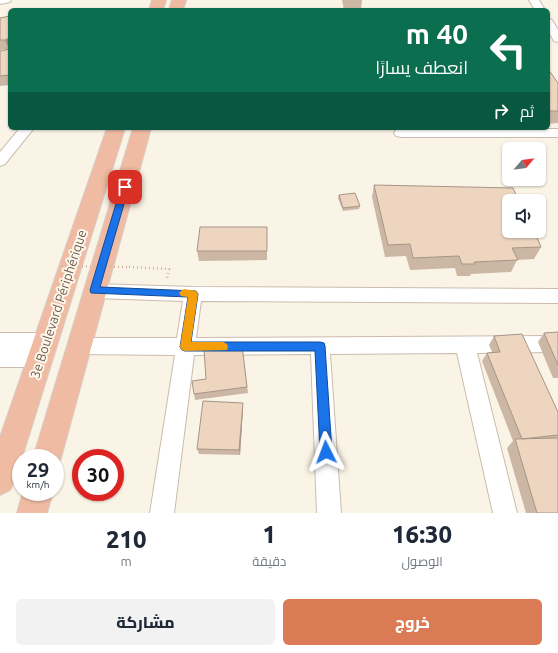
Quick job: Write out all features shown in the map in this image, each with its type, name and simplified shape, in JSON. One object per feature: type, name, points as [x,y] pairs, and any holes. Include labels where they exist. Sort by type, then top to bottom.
[{"type":"highway","name":"3e Boulevard Périphérique","points":[[0,480],[115,130]]},
{"type":"highway","points":[[49,449],[94,290],[141,130]]},
{"type":"highway","points":[[62,290],[94,290]]},
{"type":"highway","points":[[43,348],[78,346]]},
{"type":"highway","points":[[32,513],[35,501]]},
{"type":"street","points":[[0,1],[6,0]]},
{"type":"street","points":[[550,25],[558,39]]},
{"type":"street","points":[[0,161],[25,130]]},
{"type":"street","points":[[401,133],[558,133]]},
{"type":"street","points":[[94,290],[193,294],[558,296]]},
{"type":"street","points":[[162,513],[193,294]]},
{"type":"street","points":[[0,341],[43,348]]},
{"type":"street","points":[[78,346],[185,347],[558,344]]},
{"type":"street","points":[[466,345],[505,513]]},
{"type":"street","points":[[320,346],[329,513]]},
{"type":"street","points":[[0,358],[43,348]]},
{"type":"path","points":[[62,266],[169,269]]},
{"type":"building","points":[[8,16],[8,38],[5,40],[0,40],[0,18]]},
{"type":"building","points":[[8,49],[8,75],[0,76],[0,51]]},
{"type":"building","points":[[550,72],[558,83],[558,111],[550,111]]},
{"type":"building","points":[[374,185],[513,188],[516,194],[502,194],[502,238],[537,238],[541,247],[512,248],[518,260],[462,264],[459,256],[413,258],[410,244],[388,245]]},
{"type":"building","points":[[355,193],[360,206],[343,208],[339,195]]},
{"type":"building","points":[[200,227],[267,227],[267,251],[197,251]]},
{"type":"building","points":[[558,332],[558,365],[544,333]]},
{"type":"building","points":[[522,334],[558,412],[558,435],[522,439],[487,353],[500,352],[494,336]]},
{"type":"building","points":[[242,345],[247,387],[194,394],[192,381],[206,379],[204,350]]},
{"type":"building","points":[[203,401],[243,403],[239,450],[197,449]]},
{"type":"building","points":[[558,438],[558,513],[537,513],[515,439]]},
{"type":"slow traffic","points":[[184,293],[193,294],[185,347],[223,347]]},
{"type":"route","points":[[125,187],[94,290],[193,294],[185,347],[320,346],[326,452]]}]
